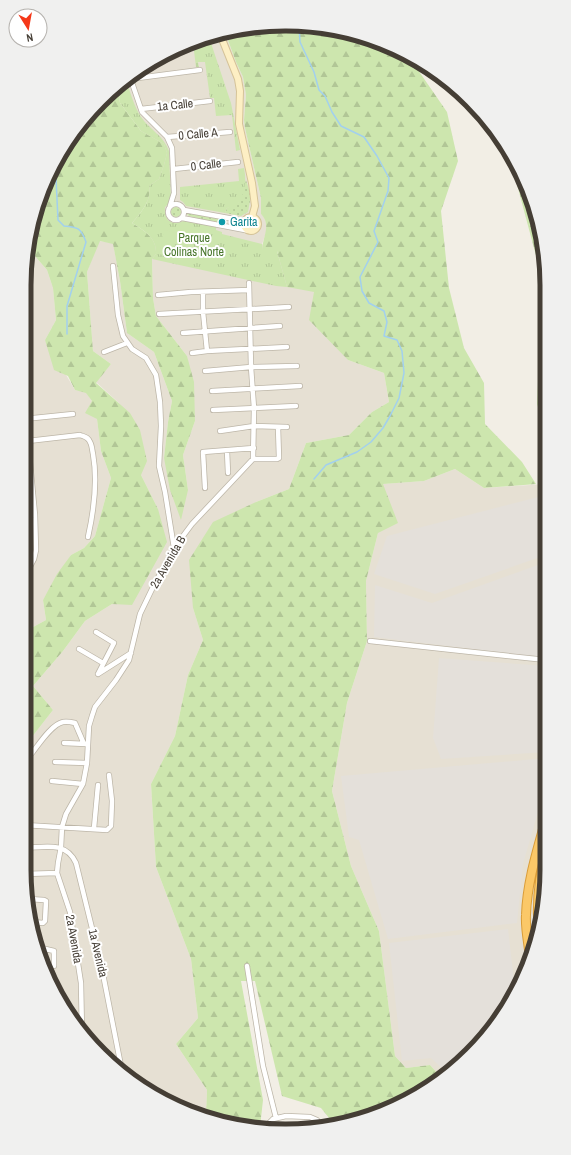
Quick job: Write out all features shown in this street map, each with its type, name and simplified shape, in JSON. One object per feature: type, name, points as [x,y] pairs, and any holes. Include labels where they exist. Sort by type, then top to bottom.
[{"type":"highway","points":[[529,943],[526,917],[527,895],[530,877],[540,841]]},
{"type":"street","points":[[222,39],[238,79],[240,91],[239,124],[252,183],[255,206],[252,217]]},
{"type":"street","points":[[140,77],[200,70]]},
{"type":"street","points":[[132,83],[141,109],[147,118],[167,137],[172,148],[174,193],[168,213],[170,218],[175,220],[182,218],[250,231],[255,230],[257,226],[257,222],[252,217]]},
{"type":"street","name":"1a Calle","points":[[141,109],[210,101]]},
{"type":"street","name":"0 Calle A","points":[[167,137],[230,132]]},
{"type":"street","name":"0 Calle","points":[[174,169],[238,162]]},
{"type":"street","points":[[174,193],[184,210],[184,215],[182,218]]},
{"type":"street","points":[[170,206],[175,204],[181,205]]},
{"type":"street","points":[[184,210],[245,221],[252,217]]},
{"type":"street","points":[[227,227],[228,219]]},
{"type":"street","points":[[245,221],[245,228],[250,231]]},
{"type":"street","points":[[113,266],[118,315],[123,336],[132,349],[146,358],[156,375],[160,402],[161,426],[159,466],[165,492],[174,548]]},
{"type":"street","points":[[249,283],[252,348],[251,368],[254,408],[253,459],[279,458],[278,427]]},
{"type":"street","points":[[158,295],[250,290]]},
{"type":"street","points":[[203,292],[202,312],[208,351]]},
{"type":"street","points":[[159,314],[289,307]]},
{"type":"street","points":[[183,333],[280,326]]},
{"type":"street","points":[[104,352],[127,343]]},
{"type":"street","points":[[192,353],[252,348],[287,347]]},
{"type":"street","points":[[205,372],[297,366]]},
{"type":"street","points":[[212,391],[300,386]]},
{"type":"street","points":[[213,410],[296,406]]},
{"type":"street","points":[[31,418],[74,414]]},
{"type":"street","points":[[220,431],[254,426],[287,427]]},
{"type":"street","points":[[31,441],[80,435],[87,437],[91,442],[96,471],[96,482],[92,521],[88,537]]},
{"type":"street","points":[[205,488],[203,452],[254,448]]},
{"type":"street","points":[[227,450],[228,473]]},
{"type":"street","name":"2a Avenida B","points":[[61,847],[62,827],[66,814],[83,784],[87,763],[86,744],[89,726],[95,707],[125,668],[131,653],[140,614],[153,587],[174,548],[192,524],[253,459]]},
{"type":"street","points":[[31,473],[35,515],[36,550],[31,565]]},
{"type":"street","points":[[31,515],[35,515]]},
{"type":"street","points":[[96,632],[114,643],[98,674],[131,653]]},
{"type":"street","points":[[370,641],[540,659]]},
{"type":"street","points":[[79,649],[103,663]]},
{"type":"street","points":[[32,753],[50,730],[62,722],[75,723],[86,744]]},
{"type":"street","points":[[64,743],[86,744]]},
{"type":"street","points":[[55,762],[87,763]]},
{"type":"street","points":[[31,825],[94,828],[107,830],[111,826],[112,801],[109,775]]},
{"type":"street","points":[[52,781],[83,784]]},
{"type":"street","points":[[94,828],[98,785]]},
{"type":"street","points":[[31,848],[61,847]]},
{"type":"street","name":"2a Avenida","points":[[61,847],[57,873],[70,912],[81,983],[82,1021]]},
{"type":"street","name":"1a Avenida","points":[[61,847],[73,855],[76,863],[102,968],[119,1062]]},
{"type":"street","points":[[31,874],[57,873]]},
{"type":"street","points":[[33,899],[44,900],[46,902],[45,922],[37,922]]},
{"type":"street","points":[[44,948],[52,950],[54,953],[54,966],[50,966]]},
{"type":"street","points":[[247,966],[263,1066],[276,1118]]},
{"type":"street","points":[[268,1123],[276,1118],[286,1116],[310,1117],[318,1122]]},
{"type":"shaded area","points":[[227,38],[243,77],[246,95],[244,120],[245,128],[261,198],[261,214],[266,223],[266,233],[262,244],[314,292],[348,360],[384,373],[389,402],[372,412],[349,435],[306,443],[289,489],[256,502],[193,608],[203,640],[188,675],[175,736],[151,784],[156,867],[191,959],[198,1018],[176,1044],[207,1090],[206,1111],[173,1098],[144,1081],[118,1061],[94,1037],[65,997],[50,967],[40,935],[33,903],[31,870],[31,804],[33,794],[31,786],[31,738],[53,710],[33,686],[63,651],[85,621],[112,604],[158,509],[141,475],[119,403],[96,382],[111,364],[93,351],[87,272],[99,241],[113,243],[127,333],[154,352],[172,401],[164,458],[188,490],[183,455],[195,421],[187,356],[156,316],[153,298],[152,259],[141,131],[121,92],[144,74],[173,57],[188,50]]},
{"type":"shaded area","points":[[33,254],[47,270],[53,288],[56,320],[45,340],[75,390],[86,392],[92,401],[97,419],[101,451],[111,478],[95,536],[84,548],[71,555],[43,600],[46,620],[31,628],[31,286]]},
{"type":"shaded area","points":[[455,469],[484,488],[540,484],[540,870],[538,903],[531,935],[521,967],[506,997],[477,1037],[453,1061],[437,1073],[430,1065],[406,1068],[395,1056],[379,931],[351,866],[332,791],[347,703],[367,641],[366,581],[378,533],[382,484],[424,481]]},
{"type":"shaded area","points":[[540,497],[540,557],[435,594],[374,574],[387,536]]},
{"type":"shaded area","points":[[540,564],[540,657],[374,637],[375,585],[432,603]]},
{"type":"shaded area","points":[[439,658],[540,666],[540,752],[441,759],[433,738]]},
{"type":"shaded area","points":[[540,759],[540,805],[523,864],[517,923],[388,939],[359,840],[349,837],[341,776]]},
{"type":"shaded area","points":[[508,929],[514,982],[497,1011],[477,1037],[453,1061],[443,1069],[431,1058],[402,1061],[389,943]]},
{"type":"green space","points":[[286,31],[319,33],[351,40],[383,50],[416,67],[447,112],[458,161],[441,211],[449,288],[464,348],[484,383],[485,424],[522,462],[536,484],[484,488],[455,469],[424,481],[383,484],[398,523],[378,533],[366,581],[367,641],[347,703],[332,791],[351,866],[379,931],[395,1056],[406,1068],[430,1065],[437,1073],[413,1090],[383,1105],[331,1120],[321,1108],[282,1096],[255,981],[241,981],[263,1100],[260,1122],[236,1119],[206,1111],[207,1090],[176,1044],[198,1018],[191,959],[156,867],[151,784],[175,736],[188,675],[203,640],[193,608],[189,560],[213,522],[256,502],[289,489],[306,443],[349,435],[372,412],[389,402],[384,373],[348,360],[309,320],[314,292],[287,287],[277,251],[262,251],[266,232],[266,223],[261,214],[261,198],[245,128],[244,120],[246,95],[243,77],[227,38],[252,33]]},
{"type":"green space","points":[[211,43],[231,103],[240,150],[236,151],[232,115],[216,116],[214,98],[210,98],[205,62],[198,62],[199,67],[196,67],[194,48]]},
{"type":"green space","name":"Parque Colinas Norte","points":[[128,86],[134,104],[141,117],[167,146],[169,151],[171,202],[165,207],[168,220],[173,223],[184,221],[216,227],[216,230],[222,232],[222,234],[262,244],[262,251],[277,251],[287,287],[276,286],[152,259],[156,254],[156,248],[152,239],[146,232],[132,223],[142,211],[147,201],[150,191],[149,186],[159,179],[167,153],[164,144],[141,131],[120,103],[119,93]]},
{"type":"green space","points":[[119,93],[120,103],[141,131],[164,144],[167,153],[159,179],[149,186],[150,191],[147,201],[142,211],[132,223],[146,232],[152,239],[156,248],[156,254],[152,259],[153,298],[156,316],[187,356],[194,382],[195,421],[183,455],[188,490],[181,520],[170,490],[164,458],[172,401],[154,352],[127,333],[113,244],[100,241],[87,272],[93,351],[111,364],[96,383],[130,413],[140,430],[147,461],[141,475],[158,509],[167,542],[132,605],[112,604],[85,621],[63,651],[33,686],[53,710],[31,738],[31,628],[46,620],[43,600],[57,574],[71,555],[84,548],[95,536],[111,478],[101,451],[97,419],[85,413],[92,401],[86,393],[75,390],[68,376],[54,370],[45,340],[56,320],[53,288],[47,270],[33,254],[40,220],[50,188],[74,144],[94,118]]},
{"type":"green space","points":[[496,143],[506,158],[521,188],[535,236],[539,266],[515,177]]},
{"type":"green space","points":[[244,168],[245,183],[243,193],[236,206],[227,208],[225,213],[186,206],[180,200],[180,187],[239,181],[238,169]]},
{"type":"green space","points":[[246,180],[251,196],[248,212],[241,216],[225,213],[227,208],[238,203]]},
{"type":"green space","points":[[174,207],[178,207],[180,208],[180,216],[174,217],[171,214],[171,210]]},
{"type":"green space","points":[[187,214],[219,219],[218,223],[189,216]]},
{"type":"green space","points":[[249,219],[253,219],[255,220],[255,228],[249,229],[246,226],[246,222]]},
{"type":"green space","points":[[164,230],[177,233],[171,257],[159,254]]},
{"type":"green space","points":[[183,233],[195,236],[190,260],[178,258]]},
{"type":"green space","points":[[540,330],[540,398],[537,407]]},
{"type":"green space","points":[[31,786],[33,794],[31,804]]},
{"type":"waterway","points":[[299,32],[300,42],[314,72],[319,90],[325,96],[332,112],[341,126],[364,137],[377,156],[389,178],[388,191],[374,231],[378,242],[360,277],[362,291],[369,303],[384,311],[387,322],[384,336],[397,340],[402,351],[404,373],[399,398],[383,428],[371,442],[357,452],[326,465],[314,479]]},
{"type":"waterway","points":[[58,171],[56,178],[58,220],[64,226],[73,227],[81,231],[86,242],[67,306],[67,334]]},
{"type":"place","name":"Garita","points":[[222,222]]}]
